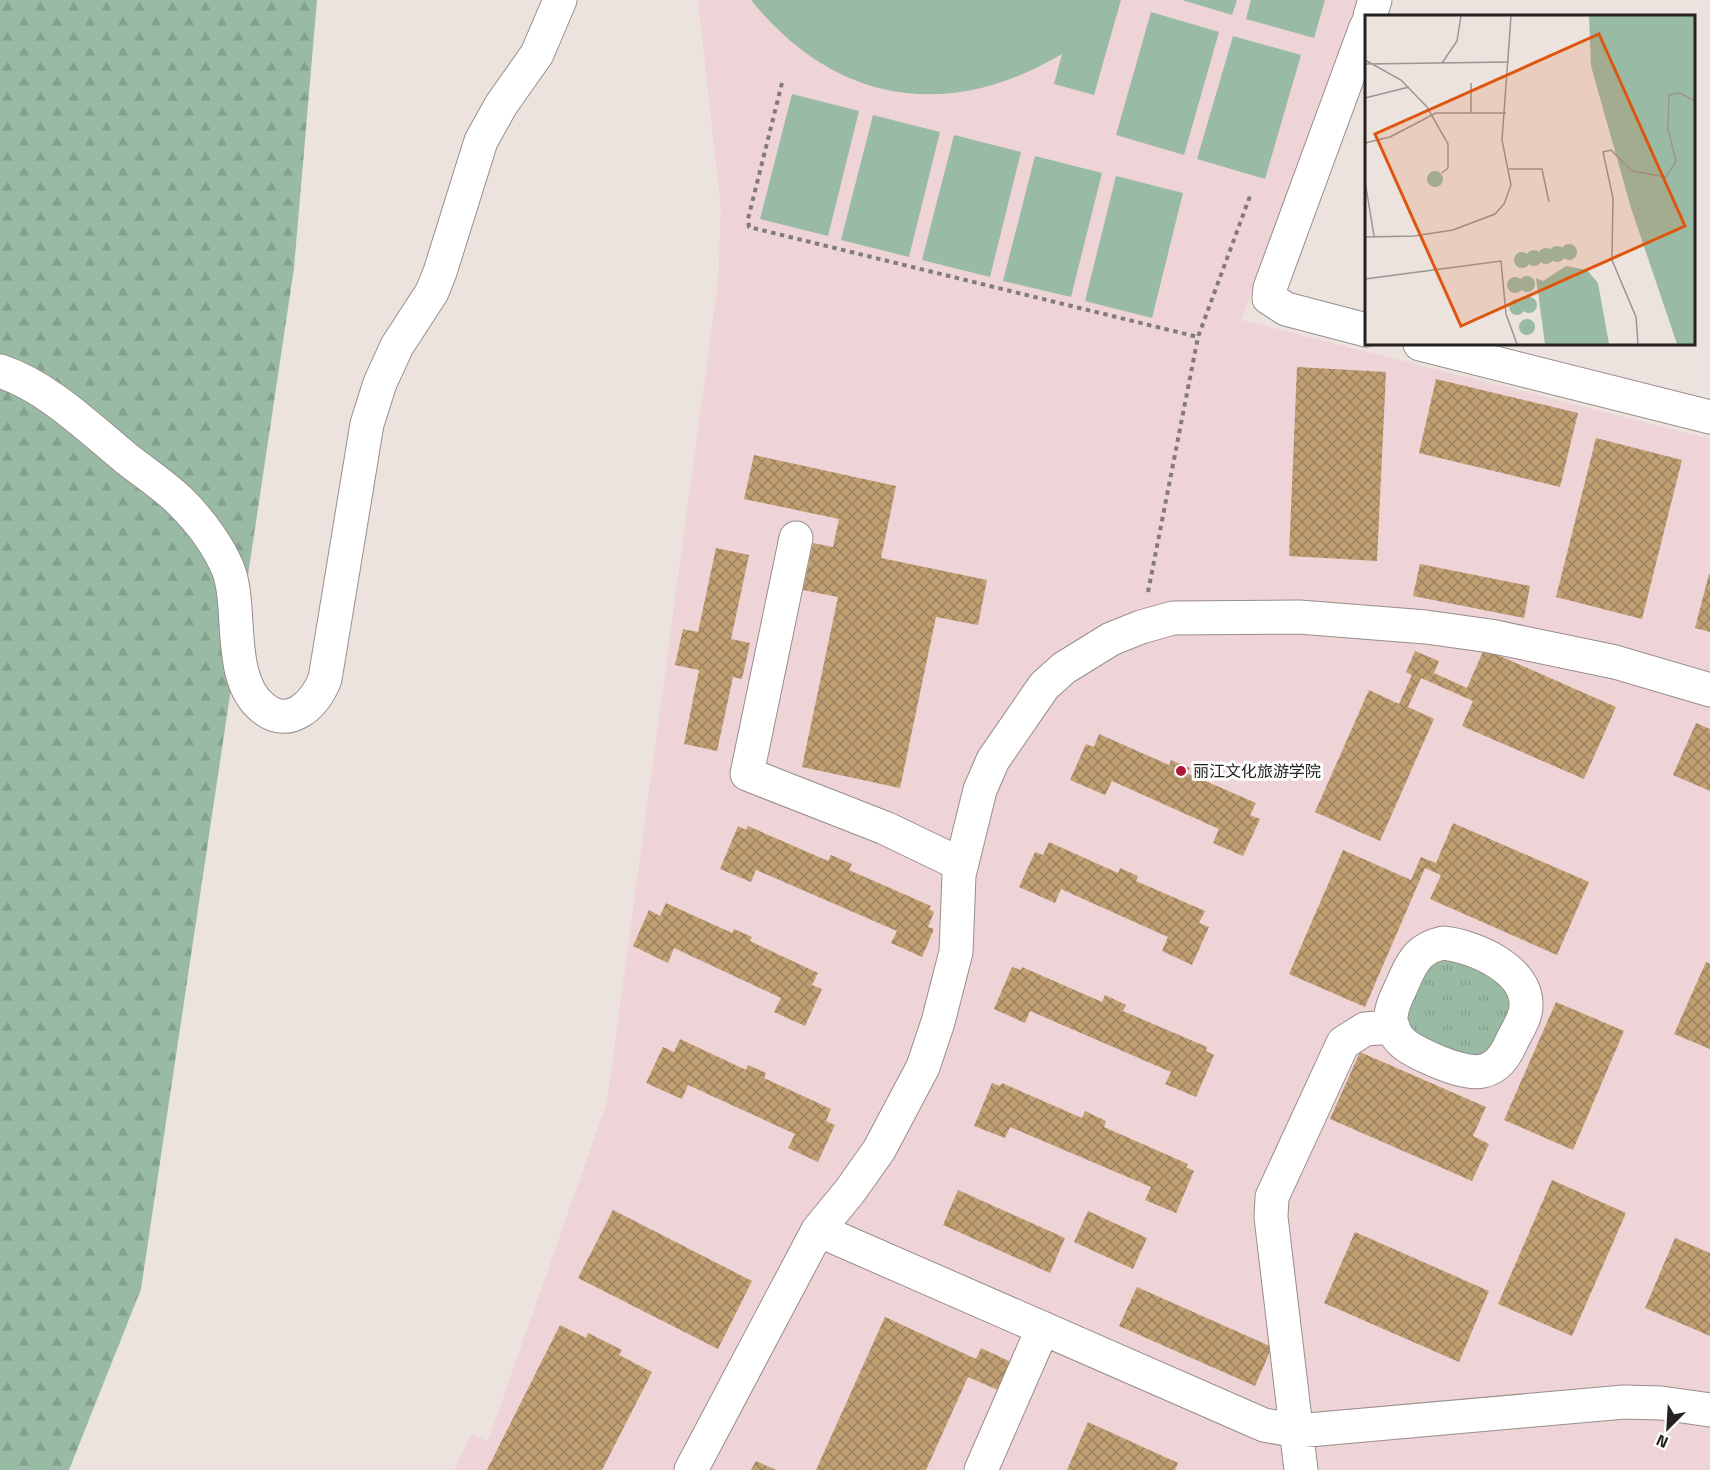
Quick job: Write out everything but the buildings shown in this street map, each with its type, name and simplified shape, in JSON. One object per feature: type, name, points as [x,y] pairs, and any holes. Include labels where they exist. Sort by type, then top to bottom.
[{"type":"street","points":[[0,371],[38,389],[180,502],[214,542],[228,570],[233,590],[240,662],[255,699],[262,707],[280,717],[301,712],[315,697],[325,679],[362,445],[380,383],[398,346],[432,292],[481,141],[501,105],[537,54],[560,0]]},
{"type":"street","points":[[1370,15],[1375,0]]},
{"type":"street","points":[[1365,30],[1270,288],[1269,298],[1286,309],[1365,330]]},
{"type":"street","points":[[1424,345],[1710,417]]},
{"type":"street","points":[[796,538],[747,774],[885,828],[960,864]]},
{"type":"street","points":[[691,1470],[818,1230],[879,1150],[922,1067],[938,1022],[956,952],[960,864],[980,790],[993,760],[1044,686],[1087,653],[1142,627],[1173,618],[1299,617],[1426,627],[1553,648],[1615,662],[1710,690]]},
{"type":"street","points":[[1301,1470],[1271,1217],[1272,1197],[1343,1043],[1356,1032],[1365,1029],[1393,1027]]},
{"type":"street","points":[[818,1230],[1264,1425],[1297,1431],[1623,1402],[1661,1403],[1710,1410]]},
{"type":"street","points":[[981,1470],[1043,1328]]},
{"type":"path","points":[[782,83],[747,219],[749,227],[1198,336]]},
{"type":"path","points":[[1142,627],[1198,336],[1250,196]]},
{"type":"shaded area","name":"丽江文化旅游学院","points":[[698,0],[1367,0],[1241,320],[1710,439],[1710,1470],[454,1470],[472,1434],[488,1441],[607,1102],[718,282],[721,209]]},
{"type":"green space","points":[[0,0],[317,0],[294,268],[141,1289],[69,1470],[0,1470]]},
{"type":"green space","points":[[751,0],[1121,0],[1094,95],[1054,84],[1062,54],[1019,75],[977,89],[936,94],[895,92],[856,81],[819,62],[784,35]]},
{"type":"green space","points":[[1182,0],[1237,0],[1232,15]]},
{"type":"green space","points":[[1251,0],[1325,0],[1314,38],[1246,19]]},
{"type":"green space","points":[[1151,12],[1219,32],[1184,155],[1116,135]]},
{"type":"green space","points":[[1233,36],[1301,55],[1265,179],[1197,159]]},
{"type":"green space","points":[[792,94],[859,111],[828,236],[760,219]]},
{"type":"green space","points":[[873,115],[940,132],[909,257],[841,240]]},
{"type":"green space","points":[[954,135],[1021,152],[990,277],[922,260]]},
{"type":"green space","points":[[1035,156],[1102,173],[1071,297],[1003,281]]},
{"type":"green space","points":[[1116,176],[1183,193],[1152,318],[1085,301]]},
{"type":"green space","points":[[1454,951],[1517,993],[1492,1059],[1414,1043],[1399,1009],[1419,963]]},
{"type":"place","name":"丽江文化旅游学院","points":[[1181,771]]}]
